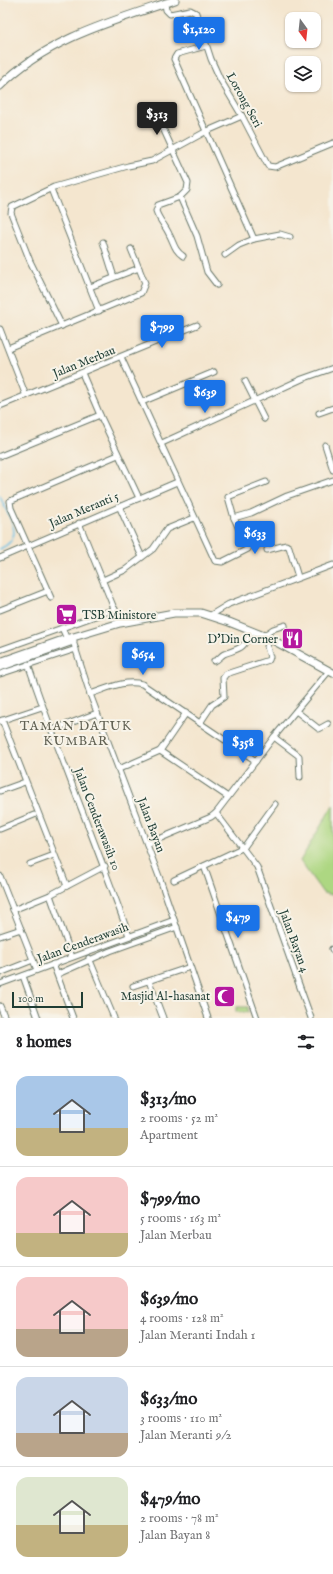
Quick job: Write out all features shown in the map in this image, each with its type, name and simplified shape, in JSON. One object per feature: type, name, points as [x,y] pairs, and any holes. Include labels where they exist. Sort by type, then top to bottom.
[{"type":"main road","points":[[0,86],[22,66],[55,45],[96,28],[175,0]]},
{"type":"main road","points":[[0,668],[79,636],[120,623],[174,613],[201,613],[211,615],[266,637],[331,672]]},
{"type":"main road","points":[[0,662],[70,640]]},
{"type":"street","name":"Lorong Seri","points":[[165,4],[166,10],[170,14],[190,10],[196,13],[206,46],[220,79],[242,116],[265,164],[272,167],[333,143]]},
{"type":"street","points":[[206,46],[177,54],[174,59],[254,239]]},
{"type":"street","points":[[62,326],[30,261],[11,213],[11,208],[51,189],[128,166],[148,163],[206,132],[242,116]]},
{"type":"street","points":[[144,122],[156,122],[161,124],[171,150],[188,185],[187,190],[180,197],[158,205],[156,211],[160,222],[169,234],[175,249],[183,256]]},
{"type":"street","points":[[51,189],[99,310]]},
{"type":"street","points":[[180,197],[197,236],[207,272],[217,285]]},
{"type":"street","points":[[225,255],[239,244],[254,239],[280,234],[290,237]]},
{"type":"street","points":[[103,242],[114,277]]},
{"type":"street","points":[[8,348],[140,293],[145,283],[131,249]]},
{"type":"street","points":[[90,287],[139,268]]},
{"type":"street","name":"Jalan Merbau","points":[[0,406],[197,325]]},
{"type":"street","points":[[0,329],[26,396]]},
{"type":"street","points":[[121,357],[162,443],[177,482],[215,561],[219,563],[248,550],[234,518],[228,497],[266,482]]},
{"type":"street","points":[[162,443],[302,379],[333,368]]},
{"type":"street","points":[[142,402],[214,372]]},
{"type":"street","points":[[82,373],[118,455],[139,498]]},
{"type":"street","points":[[245,381],[264,419]]},
{"type":"street","points":[[319,413],[333,408]]},
{"type":"street","points":[[0,456],[100,415]]},
{"type":"street","points":[[325,445],[333,470]]},
{"type":"street","points":[[51,598],[10,506],[12,499],[118,455]]},
{"type":"street","points":[[234,518],[251,513],[287,496],[333,480]]},
{"type":"street","name":"Jalan Meranti 5","points":[[0,558],[27,545],[177,482]]},
{"type":"street","points":[[119,506],[142,558]]},
{"type":"street","points":[[103,580],[125,570],[142,558],[156,545],[167,529],[194,518]]},
{"type":"street","points":[[79,523],[120,623]]},
{"type":"street","points":[[267,550],[286,545],[289,547],[298,577]]},
{"type":"street","points":[[211,615],[229,604],[333,565]]},
{"type":"street","points":[[0,610],[48,591]]},
{"type":"street","points":[[0,650],[114,609]]},
{"type":"street","points":[[200,723],[212,705],[224,697],[223,678],[226,674],[269,660],[270,657],[266,637],[273,629],[285,625]]},
{"type":"street","name":"Jalan Bayan","points":[[62,628],[76,650],[90,694],[147,844],[208,1018]]},
{"type":"street","points":[[214,661],[222,655],[242,648],[252,632]]},
{"type":"street","points":[[32,638],[36,650]]},
{"type":"street","points":[[0,674],[76,650]]},
{"type":"street","name":"Jalan Cenderawasih 10","points":[[28,664],[42,707],[105,866],[129,936]]},
{"type":"street","points":[[147,844],[211,817],[216,813],[274,737],[331,672]]},
{"type":"street","points":[[90,694],[121,684],[138,683],[256,761]]},
{"type":"street","points":[[42,707],[1,721],[67,886]]},
{"type":"street","points":[[296,711],[320,729],[328,724]]},
{"type":"street","points":[[52,730],[98,713]]},
{"type":"street","points":[[119,769],[160,751],[186,714]]},
{"type":"street","points":[[274,737],[299,756],[300,777]]},
{"type":"street","points":[[160,751],[228,797]]},
{"type":"street","points":[[0,791],[25,782]]},
{"type":"street","points":[[174,880],[244,847],[274,804]]},
{"type":"street","name":"Jalan Bayan 4","points":[[216,813],[244,847],[257,867],[311,1018]]},
{"type":"street","points":[[0,829],[34,816]]},
{"type":"street","points":[[30,864],[54,855]]},
{"type":"street","points":[[14,910],[50,895],[105,866]]},
{"type":"street","points":[[204,866],[257,1018]]},
{"type":"street","points":[[0,876],[37,970]]},
{"type":"street","points":[[50,895],[72,957]]},
{"type":"street","name":"Jalan Cenderawasih","points":[[0,984],[174,920]]},
{"type":"street","name":"Jalan Cenderawasih","points":[[58,974],[90,960],[177,927]]},
{"type":"street","points":[[0,936],[21,929]]},
{"type":"street","points":[[87,952],[114,1018]]},
{"type":"street","points":[[0,973],[33,960]]},
{"type":"street","points":[[53,964],[58,974],[73,1018]]},
{"type":"street","points":[[133,986],[190,967]]},
{"type":"street","points":[[23,976],[38,1018]]},
{"type":"street","points":[[149,980],[163,1018]]},
{"type":"street","points":[[0,1006],[5,1018]]},
{"type":"green space","points":[[333,805],[333,895],[323,893],[300,861]]},
{"type":"green space","points":[[236,1007],[248,1007],[248,1012],[236,1012]]},
{"type":"waterway","points":[[0,496],[11,519],[14,532],[13,538],[8,544],[0,549]]},
{"type":"place","name":"TSB Ministore","points":[[66,615]]},
{"type":"place","name":"D'Din Corner","points":[[293,639]]},
{"type":"place","name":"Masjid Al-hasanat","points":[[225,996]]},
{"type":"district","name":"TAMAN DATUK KUMBAR","points":[[76,734]]}]
